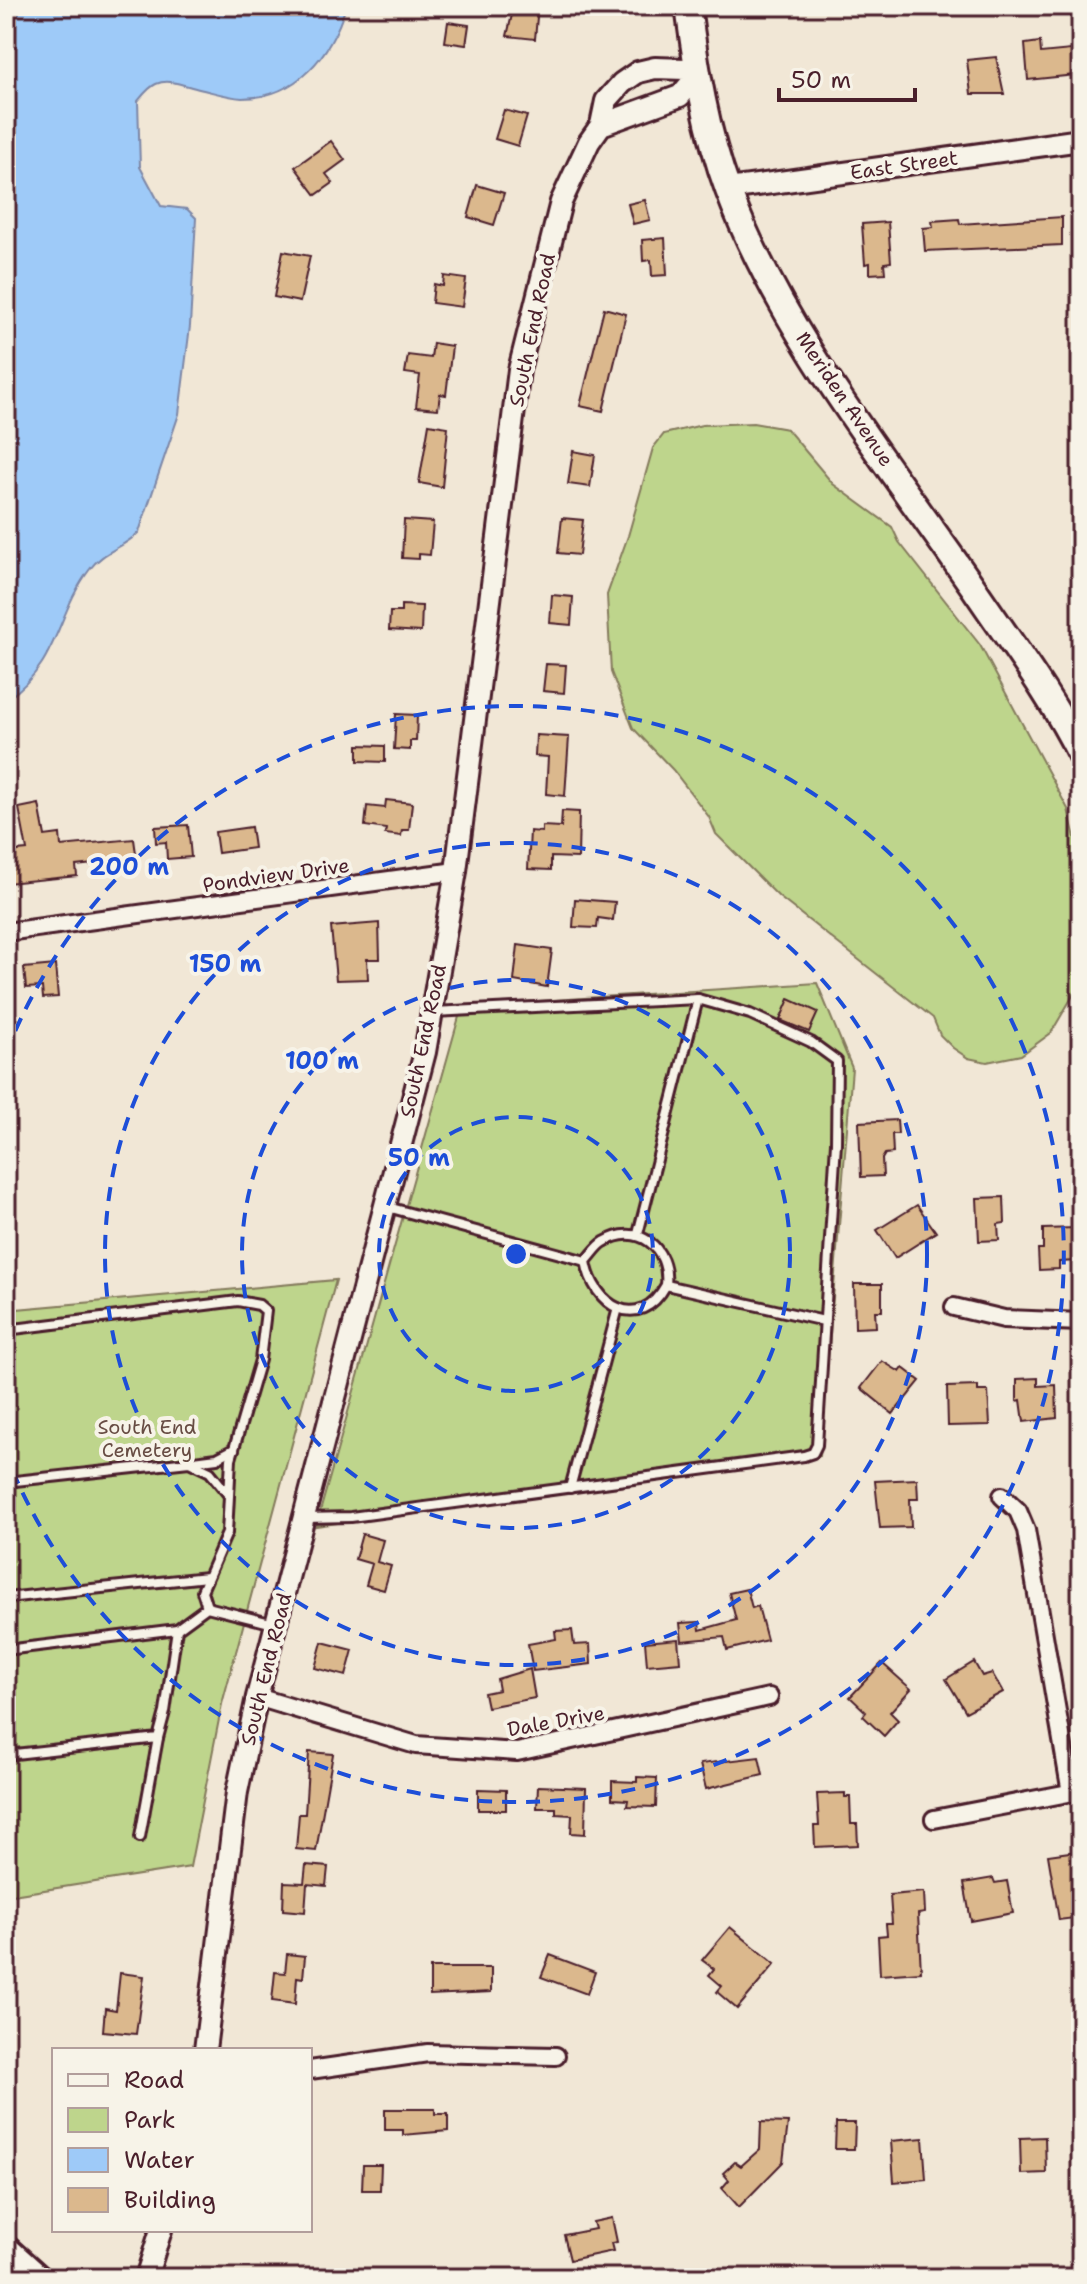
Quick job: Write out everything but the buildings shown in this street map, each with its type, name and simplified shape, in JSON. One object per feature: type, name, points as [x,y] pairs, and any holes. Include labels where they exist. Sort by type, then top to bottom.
[{"type":"main road","name":"Meriden Avenue","points":[[688,6],[697,76],[728,189],[765,269],[808,347],[1003,631],[1081,756]]},
{"type":"street","name":"South End Road","points":[[205,2048],[237,1792],[257,1697],[425,1052],[456,871],[519,370],[561,202],[589,142],[601,125],[606,101],[638,72],[672,67],[697,76]]},
{"type":"street","points":[[601,125],[680,96],[697,76]]},
{"type":"street","name":"East Street","points":[[728,189],[1081,140]]},
{"type":"street","name":"Pondview Drive","points":[[6,932],[456,871]]},
{"type":"street","points":[[954,1307],[1004,1319],[1081,1322]]},
{"type":"street","points":[[934,1819],[1076,1792],[1026,1530],[1018,1511],[1002,1496]]},
{"type":"street","name":"Dale Drive","points":[[257,1697],[416,1745],[517,1752],[769,1697]]},
{"type":"street","points":[[312,2070],[428,2053],[556,2056]]},
{"type":"street","points":[[146,2278],[160,2232]]},
{"type":"street","points":[[6,2243],[45,2278]]},
{"type":"lane","points":[[305,1518],[351,1517],[570,1488],[813,1453],[817,1445],[836,1143],[837,1061],[811,1042],[750,1014],[698,999],[432,1012]]},
{"type":"lane","points":[[638,1234],[698,999]]},
{"type":"lane","points":[[383,1206],[586,1261]]},
{"type":"lane","points":[[622,1234],[638,1234],[649,1240],[662,1255],[666,1285],[649,1304],[618,1308],[598,1294],[586,1261],[604,1242],[622,1234]]},
{"type":"lane","points":[[666,1285],[824,1321]]},
{"type":"lane","points":[[6,1330],[238,1301],[259,1305],[266,1311],[267,1326],[234,1449],[227,1533],[202,1591],[207,1607]]},
{"type":"lane","points":[[570,1488],[618,1308]]},
{"type":"lane","points":[[6,1482],[217,1458],[234,1449]]},
{"type":"lane","points":[[189,1462],[210,1472],[228,1493]]},
{"type":"lane","points":[[6,1598],[207,1577]]},
{"type":"lane","points":[[175,1580],[202,1591]]},
{"type":"lane","points":[[207,1607],[275,1624]]},
{"type":"lane","points":[[6,1650],[177,1629],[207,1607]]},
{"type":"lane","points":[[140,1837],[165,1712],[177,1629]]},
{"type":"lane","points":[[6,1755],[158,1738]]},
{"type":"green space","points":[[753,423],[787,429],[833,484],[892,527],[899,542],[980,645],[1068,809],[1081,862],[1081,982],[1051,1033],[1021,1055],[987,1062],[968,1058],[953,1048],[940,1035],[933,1018],[779,897],[716,834],[709,817],[673,770],[633,728],[611,672],[607,595],[628,536],[653,448],[664,434],[702,425]]},
{"type":"green space","points":[[817,983],[852,1068],[820,1456],[316,1526],[462,1006]]},
{"type":"green space","name":"South End Cemetery","points":[[336,1280],[222,1704],[190,1867],[6,1896],[6,1310]]},
{"type":"water","points":[[6,6],[346,6],[321,57],[295,82],[279,91],[242,98],[161,82],[153,85],[138,101],[140,167],[161,206],[187,209],[196,218],[190,326],[179,414],[139,532],[90,569],[37,670],[24,686],[6,700]]}]
